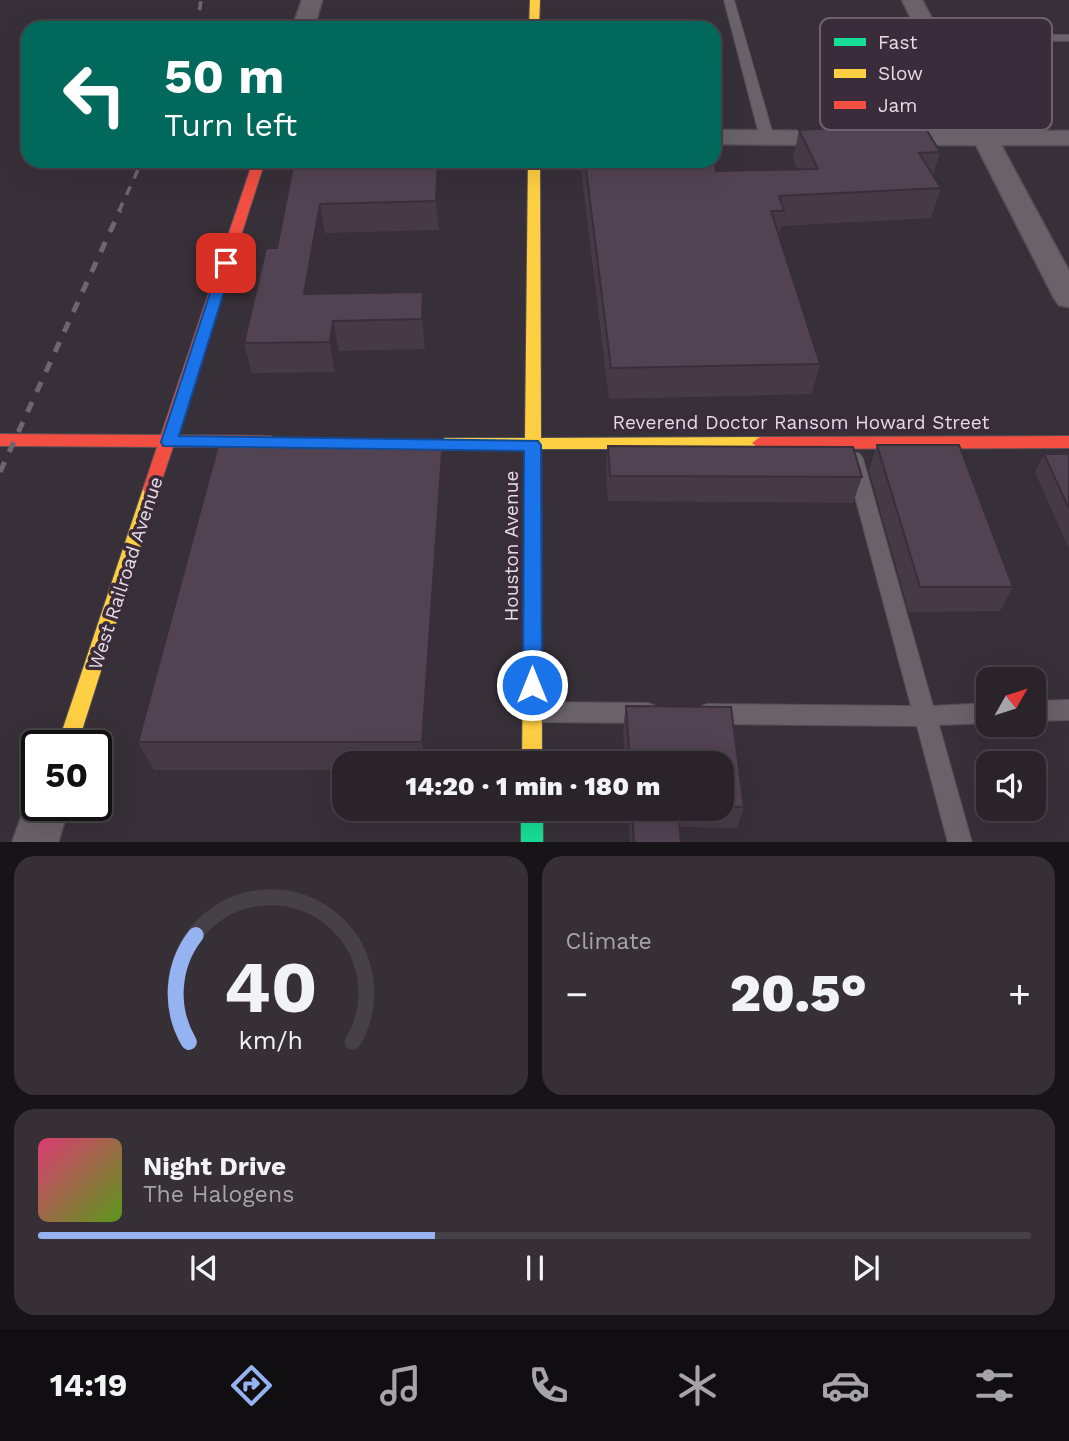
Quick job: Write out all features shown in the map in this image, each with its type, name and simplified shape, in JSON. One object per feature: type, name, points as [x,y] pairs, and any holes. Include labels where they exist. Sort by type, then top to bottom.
[{"type":"main road","points":[[534,0],[534,21]]},
{"type":"main road","name":"West Railroad Avenue","points":[[72,730],[257,168]]},
{"type":"main road","name":"Houston Avenue","points":[[532,751],[534,168]]},
{"type":"main road","points":[[0,440],[281,443]]},
{"type":"main road","name":"Reverend Doctor Ransom Howard Street","points":[[379,443],[533,445],[1069,442]]},
{"type":"main road","points":[[532,821],[532,842]]},
{"type":"street","points":[[305,21],[312,0]]},
{"type":"street","points":[[912,0],[922,18]]},
{"type":"street","points":[[982,130],[1061,266],[1069,298]]},
{"type":"street","points":[[721,138],[1069,138]]},
{"type":"street","points":[[35,842],[42,821]]},
{"type":"lane","points":[[729,0],[767,138]]},
{"type":"lane","points":[[849,443],[960,842]]},
{"type":"lane","points":[[1046,710],[1069,709]]},
{"type":"lane","points":[[532,712],[925,716],[976,714]]},
{"type":"building","points":[[332,20],[478,20],[478,21]]},
{"type":"building","points":[[799,130],[927,130],[940,152],[919,153],[941,188],[779,196],[784,211],[771,211],[820,364],[611,368],[586,168],[715,168],[716,171],[818,169]]},
{"type":"building","points":[[293,168],[438,168],[436,201],[320,204],[304,294],[423,292],[422,319],[333,321],[330,342],[244,343],[266,248],[277,248]]},
{"type":"building","points":[[220,438],[443,438],[422,742],[138,742]]},
{"type":"building","points":[[877,445],[959,445],[1013,587],[920,587]]},
{"type":"building","points":[[608,446],[853,447],[862,477],[610,476]]},
{"type":"building","points":[[1044,454],[1069,454],[1069,509]]},
{"type":"building","points":[[626,706],[731,707],[744,807],[734,807],[734,751],[629,751]]},
{"type":"building","points":[[633,821],[679,821],[681,842],[634,842]]},
{"type":"railway","points":[[198,21],[201,0]]},
{"type":"railway","points":[[119,211],[139,168]]},
{"type":"railway","points":[[0,472],[120,210]]},
{"type":"traffic: fast","points":[[532,821],[532,842]]},
{"type":"traffic: slow","points":[[534,21],[535,0]]},
{"type":"traffic: slow","points":[[532,751],[534,168]]},
{"type":"traffic: slow","points":[[391,444],[760,443]]},
{"type":"traffic: slow","points":[[72,730],[151,489]]},
{"type":"traffic: jam","points":[[151,489],[257,168]]},
{"type":"traffic: jam","points":[[0,440],[271,442]]},
{"type":"traffic: jam","points":[[760,443],[1069,442]]},
{"type":"route","points":[[226,263],[169,442],[533,445],[532,685]]}]
